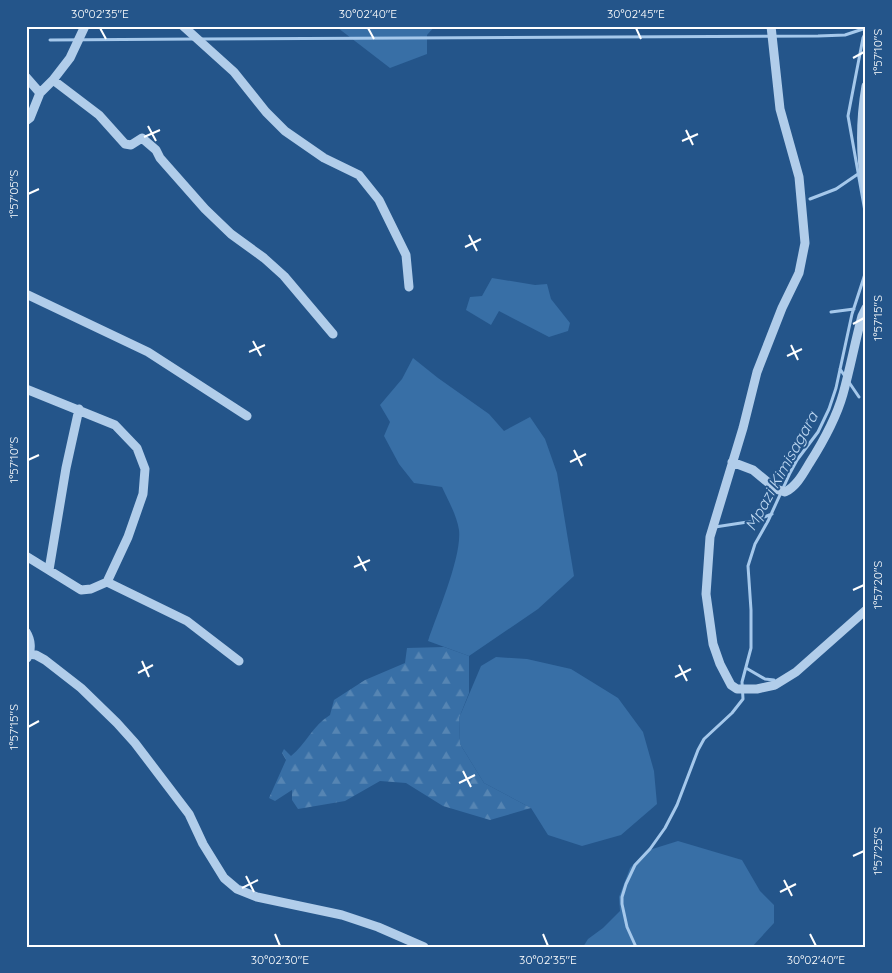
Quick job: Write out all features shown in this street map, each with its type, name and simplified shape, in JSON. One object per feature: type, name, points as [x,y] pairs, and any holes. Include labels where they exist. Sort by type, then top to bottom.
[{"type":"street","points":[[26,121],[30,118],[40,93],[70,58],[85,26]]},
{"type":"street","points":[[183,26],[234,72],[266,112],[285,131],[324,158],[359,174],[379,200],[406,255],[409,287]]},
{"type":"street","points":[[771,26],[780,109],[800,177],[804,243],[799,272],[782,308],[757,372],[710,538],[706,594],[713,644],[726,676],[731,685],[737,689],[748,690],[775,685],[796,672],[866,610]]},
{"type":"street","points":[[26,76],[40,93]]},
{"type":"street","points":[[53,80],[99,116],[125,144],[129,145],[142,138],[156,150],[160,158],[205,209],[231,234],[264,258],[284,276],[333,334]]},
{"type":"street","points":[[866,86],[862,120],[861,156],[866,190]]},
{"type":"street","points":[[26,294],[148,352],[247,416]]},
{"type":"street","points":[[732,462],[753,470],[776,489],[785,492],[790,490],[815,455],[836,413],[862,316],[866,308]]},
{"type":"street","points":[[26,389],[115,424],[137,448],[145,469],[143,494],[128,537],[107,582],[91,589],[81,590],[26,556]]},
{"type":"street","points":[[49,570],[66,468],[79,409]]},
{"type":"street","points":[[107,582],[187,621],[239,661]]},
{"type":"street","points":[[26,632],[29,638],[28,657],[36,655],[45,660],[81,688],[122,728],[189,814],[203,844],[224,878],[236,889],[257,897],[342,915],[378,927],[424,947]]},
{"type":"green space","points":[[338,26],[435,26],[427,35],[427,54],[390,68],[338,28]]},
{"type":"green space","points":[[492,278],[535,285],[547,284],[551,299],[570,323],[568,331],[549,337],[499,311],[491,325],[466,310],[470,297],[482,296]]},
{"type":"green space","points":[[413,358],[489,414],[504,431],[530,417],[545,439],[557,473],[574,576],[538,609],[469,656],[428,641],[457,555],[459,530],[454,514],[442,487],[414,483],[399,464],[384,436],[390,422],[380,405],[402,379]]},
{"type":"green space","points":[[444,647],[469,656],[469,693],[459,718],[460,744],[484,783],[531,808],[490,820],[443,806],[406,783],[380,781],[345,801],[298,809],[292,800],[292,790],[275,801],[269,798],[286,760],[282,753],[284,749],[291,756],[319,724],[330,715],[334,700],[365,680],[405,663],[407,648]]},
{"type":"green space","points":[[496,657],[527,659],[571,669],[618,698],[643,732],[654,771],[657,804],[621,835],[582,846],[548,835],[531,808],[484,783],[460,744],[459,718],[481,666]]},
{"type":"green space","points":[[678,841],[742,860],[760,891],[774,905],[774,923],[752,947],[583,947],[588,939],[603,928],[620,911],[619,897],[630,868],[646,851]]},
{"type":"waterway","points":[[201,39],[818,36],[845,35],[866,28]]},
{"type":"waterway","name":"Mpazi Kimisagara","points":[[866,32],[863,38],[848,116],[866,217]]},
{"type":"waterway","points":[[50,40],[195,39]]},
{"type":"waterway","points":[[810,199],[836,189],[858,174]]},
{"type":"waterway","name":"Mpazi Kimisagara","points":[[636,947],[627,927],[622,904],[626,884],[635,865],[650,849],[665,828],[677,805],[704,739],[732,713],[743,699],[742,682],[751,648],[748,566],[755,544],[790,473],[797,460],[818,432],[829,409],[836,388],[852,314],[866,271]]},
{"type":"waterway","points":[[831,312],[854,309]]},
{"type":"waterway","points":[[840,369],[859,397]]},
{"type":"waterway","points":[[715,527],[754,521],[772,514]]},
{"type":"waterway","points":[[746,668],[765,679],[774,680]]}]
